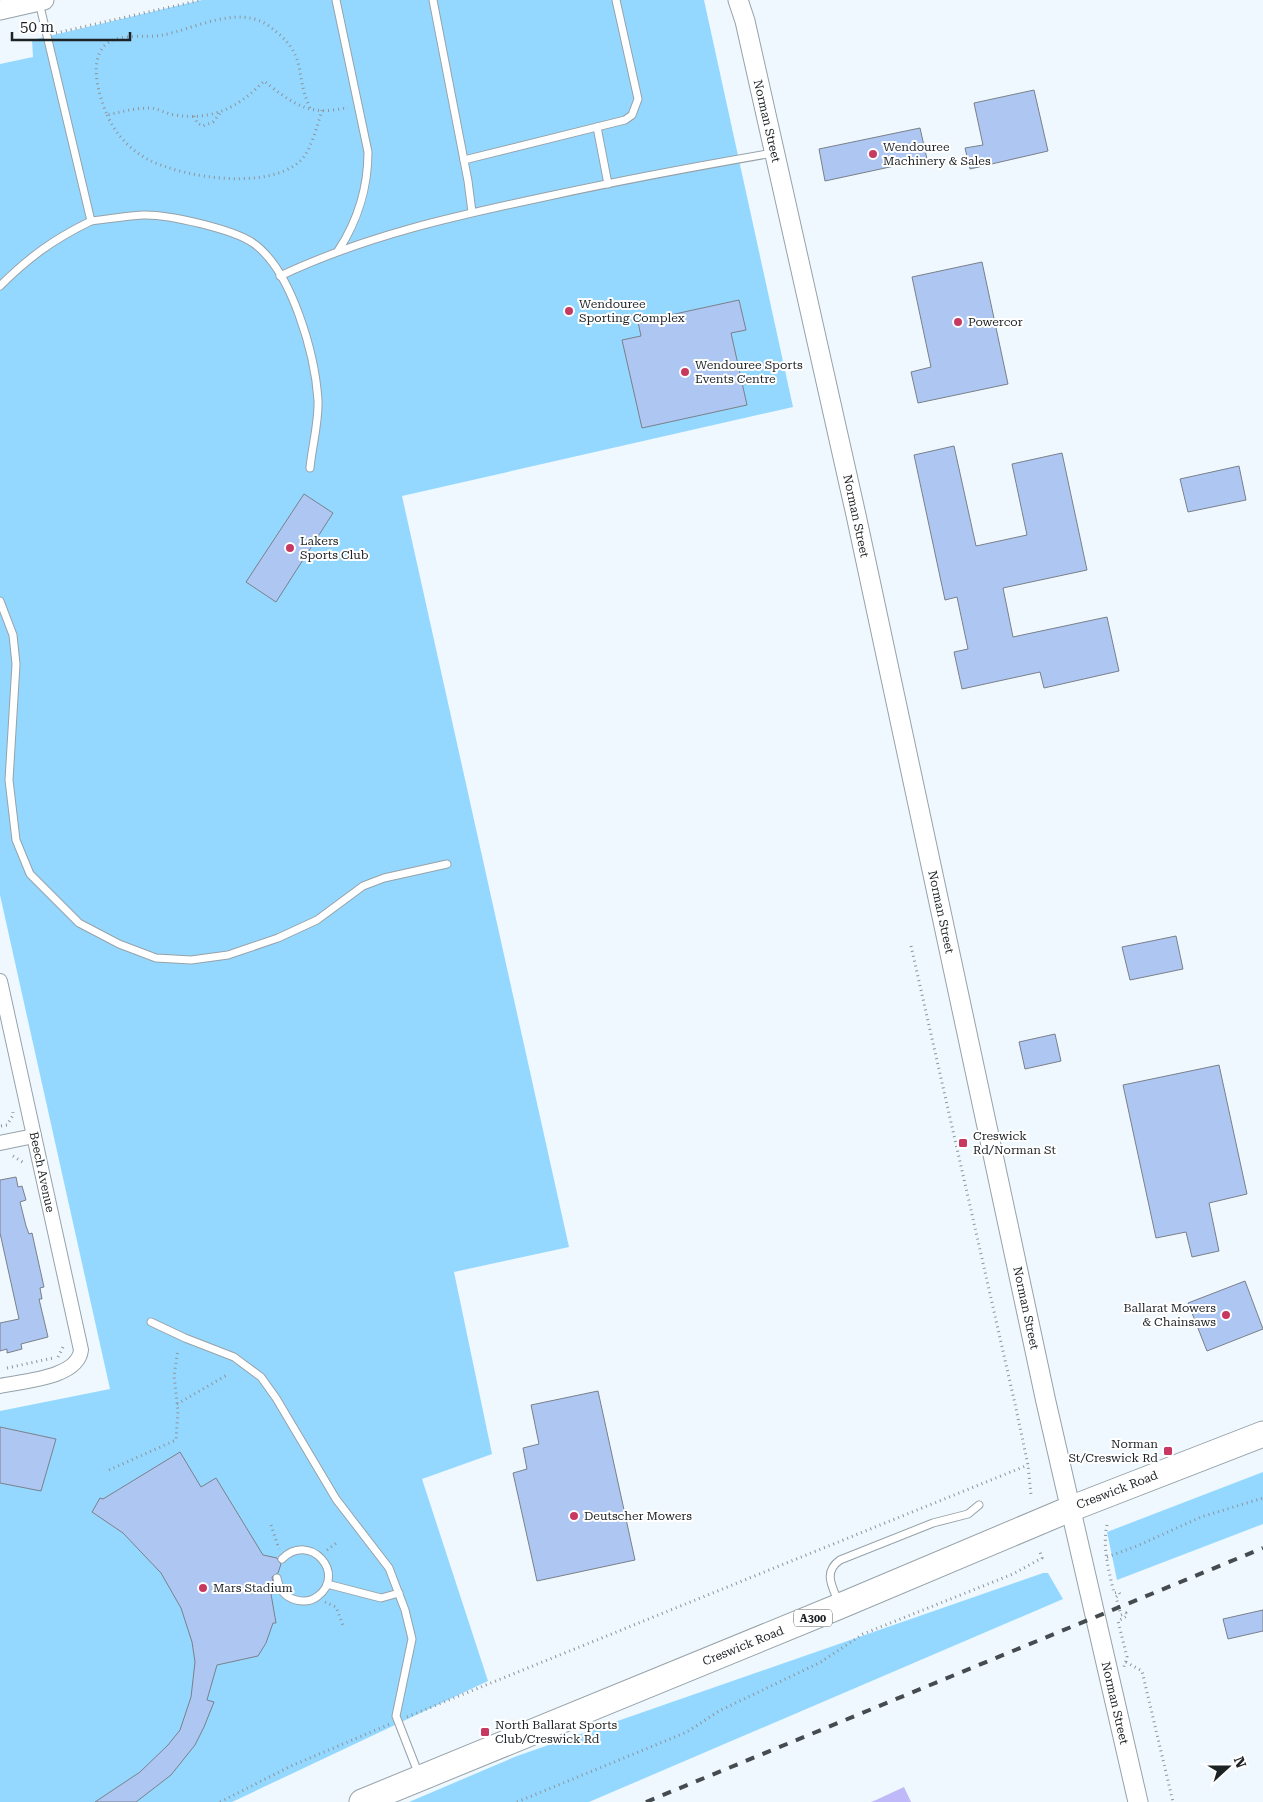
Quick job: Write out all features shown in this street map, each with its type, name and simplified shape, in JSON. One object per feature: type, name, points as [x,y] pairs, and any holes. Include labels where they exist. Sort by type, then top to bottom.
[{"type":"highway","name":"Creswick Road","points":[[362,1802],[840,1606],[1070,1509],[1263,1434]]},
{"type":"main road","name":"Norman Street","points":[[738,0],[745,21]]},
{"type":"main road","name":"Norman Street","points":[[742,0],[774,153],[856,515],[1070,1509],[1138,1802]]},
{"type":"main road","points":[[0,10],[42,1]]},
{"type":"street","name":"Beech Avenue","points":[[0,981],[80,1345],[77,1363],[64,1372],[0,1386]]},
{"type":"street","points":[[0,1143],[34,1136]]},
{"type":"lane","points":[[336,0],[368,152],[368,173],[357,216],[338,251]]},
{"type":"lane","points":[[433,0],[464,160],[472,212]]},
{"type":"lane","points":[[464,160],[626,120],[632,115],[638,99],[616,0]]},
{"type":"lane","points":[[42,1],[91,221]]},
{"type":"lane","points":[[596,128],[608,184]]},
{"type":"lane","points":[[280,276],[338,251],[437,220],[608,184],[774,153]]},
{"type":"lane","points":[[0,286],[22,263],[56,238],[91,221],[145,215],[189,222],[221,230],[252,242],[268,256],[280,276],[301,322],[310,355],[318,401],[310,468]]},
{"type":"lane","points":[[0,601],[13,635],[16,664],[10,780],[16,840],[30,874],[79,923],[119,944],[156,958],[191,960],[228,955],[278,938],[317,920],[363,886],[384,878],[447,864]]},
{"type":"lane","points":[[151,1322],[185,1338],[234,1357],[261,1377],[273,1393],[336,1499],[372,1549],[387,1566],[399,1594],[412,1639],[396,1709],[397,1721],[421,1778]]},
{"type":"lane","points":[[840,1606],[829,1576],[830,1570],[836,1563],[934,1523],[968,1514],[979,1505]]},
{"type":"lane","points":[[277,1578],[281,1590],[290,1598],[302,1601],[316,1598],[327,1584],[326,1565],[315,1553],[298,1550],[282,1559]]},
{"type":"lane","points":[[327,1584],[381,1598],[399,1594]]},
{"type":"path","points":[[56,33],[201,0]]},
{"type":"path","points":[[310,108],[304,96],[298,58],[294,51],[263,22],[242,18],[204,24],[161,36],[129,36],[105,46],[100,52],[96,64],[101,99],[113,128],[125,143],[150,161],[200,176],[240,179],[276,175],[301,161],[311,141],[322,110]]},
{"type":"path","points":[[194,116],[197,123],[203,126],[213,122],[222,112],[248,97],[264,80],[298,104],[310,108],[322,110],[359,106]]},
{"type":"path","points":[[107,115],[125,110],[150,108],[172,115],[194,116],[222,112]]},
{"type":"path","points":[[911,946],[1028,1465],[1031,1495]]},
{"type":"path","points":[[7,1125],[13,1115],[11,1106]]},
{"type":"path","points":[[15,1156],[24,1163],[26,1172]]},
{"type":"path","points":[[0,1370],[58,1357],[65,1347],[62,1337]]},
{"type":"path","points":[[110,1470],[174,1442],[177,1433],[177,1404],[174,1376],[178,1349]]},
{"type":"path","points":[[177,1404],[227,1375]]},
{"type":"path","points":[[220,1802],[291,1766],[397,1721],[1028,1465]]},
{"type":"path","points":[[1107,1557],[1201,1517],[1263,1498]]},
{"type":"path","points":[[271,1525],[279,1544]]},
{"type":"path","points":[[1107,1525],[1105,1536],[1107,1557],[1114,1593],[1119,1592],[1120,1594],[1116,1597],[1121,1615],[1126,1613],[1127,1616],[1118,1621],[1126,1651],[1126,1662],[1122,1670]]},
{"type":"path","points":[[518,1802],[687,1732],[719,1711],[821,1662],[863,1634],[1013,1574],[1042,1558],[1040,1552]]},
{"type":"path","points":[[316,1598],[336,1608],[344,1628]]},
{"type":"path","points":[[1126,1662],[1142,1671],[1173,1802]]},
{"type":"shaded area","points":[[202,0],[704,0],[793,407],[402,496],[569,1247],[454,1272],[492,1454],[422,1479],[488,1681],[232,1802],[0,1802],[0,1411],[110,1389],[0,895],[0,64],[33,57],[32,40]]},
{"type":"shaded area","points":[[1263,1472],[1263,1524],[1117,1580],[1107,1532]]},
{"type":"shaded area","points":[[1043,1573],[1048,1573],[1063,1599],[589,1802],[409,1802],[517,1756]]},
{"type":"shaded area","points":[[904,1787],[911,1802],[871,1802],[876,1800]]},
{"type":"building","points":[[1034,90],[1048,151],[970,169],[965,148],[983,145],[974,103]]},
{"type":"building","name":"Wendouree Machinery & Sales","points":[[920,128],[927,159],[825,181],[819,149]]},
{"type":"building","name":"Powercor","points":[[982,262],[1008,384],[918,403],[911,372],[931,367],[912,277]]},
{"type":"building","name":"Wendouree Sports Events Centre","points":[[739,300],[746,330],[731,333],[747,405],[642,428],[622,340],[641,336],[638,322]]},
{"type":"building","points":[[954,446],[976,546],[1027,535],[1012,464],[1062,453],[1087,570],[1003,588],[1013,637],[1107,617],[1119,671],[1044,688],[1040,672],[962,689],[954,652],[968,649],[957,597],[945,600],[914,455]]},
{"type":"building","points":[[1239,466],[1246,500],[1188,512],[1180,479]]},
{"type":"building","name":"Lakers Sports Club","points":[[304,494],[333,513],[276,602],[246,582]]},
{"type":"building","points":[[1176,936],[1183,969],[1130,980],[1122,947]]},
{"type":"building","points":[[1055,1034],[1061,1061],[1025,1069],[1019,1042]]},
{"type":"building","points":[[1219,1065],[1247,1194],[1209,1203],[1219,1251],[1192,1257],[1186,1232],[1156,1238],[1123,1085]]},
{"type":"building","points":[[16,1177],[18,1187],[22,1186],[26,1200],[20,1202],[29,1234],[32,1233],[44,1287],[40,1288],[42,1299],[39,1299],[48,1337],[21,1344],[22,1349],[7,1353],[7,1349],[0,1351],[0,1323],[19,1319],[0,1233],[0,1180]]},
{"type":"building","name":"Ballarat Mowers & Chainsaws","points":[[1245,1281],[1263,1329],[1207,1351],[1188,1303]]},
{"type":"building","name":"Deutscher Mowers","points":[[598,1391],[635,1560],[537,1581],[513,1473],[527,1469],[523,1448],[539,1444],[531,1405]]},
{"type":"building","points":[[0,1427],[56,1439],[41,1491],[0,1483]]},
{"type":"building","points":[[180,1452],[201,1487],[216,1478],[263,1555],[277,1558],[281,1564],[278,1573],[272,1577],[274,1586],[271,1594],[276,1623],[273,1623],[266,1643],[258,1656],[217,1665],[207,1700],[214,1702],[204,1727],[195,1745],[171,1775],[136,1802],[95,1802],[140,1772],[168,1745],[180,1730],[191,1697],[195,1662],[192,1642],[181,1608],[161,1573],[123,1533],[92,1512],[100,1498],[103,1499]]},
{"type":"building","points":[[1263,1610],[1263,1631],[1228,1639],[1223,1619]]},
{"type":"railway","points":[[646,1802],[1263,1548]]},
{"type":"place","name":"Wendouree Machinery & Sales","points":[[873,154]]},
{"type":"place","name":"Wendouree Sporting Complex","points":[[569,311]]},
{"type":"place","name":"Powercor","points":[[958,322]]},
{"type":"place","name":"Wendouree Sports Events Centre","points":[[685,372]]},
{"type":"place","name":"Lakers Sports Club","points":[[290,548]]},
{"type":"place","name":"Creswick Rd/Norman St","points":[[963,1143]]},
{"type":"place","name":"Ballarat Mowers & Chainsaws","points":[[1226,1315]]},
{"type":"place","name":"Norman St/Creswick Rd","points":[[1168,1451]]},
{"type":"place","name":"Deutscher Mowers","points":[[574,1516]]},
{"type":"place","name":"Mars Stadium","points":[[203,1588]]},
{"type":"place","name":"North Ballarat Sports Club/Creswick Rd","points":[[485,1732]]}]
